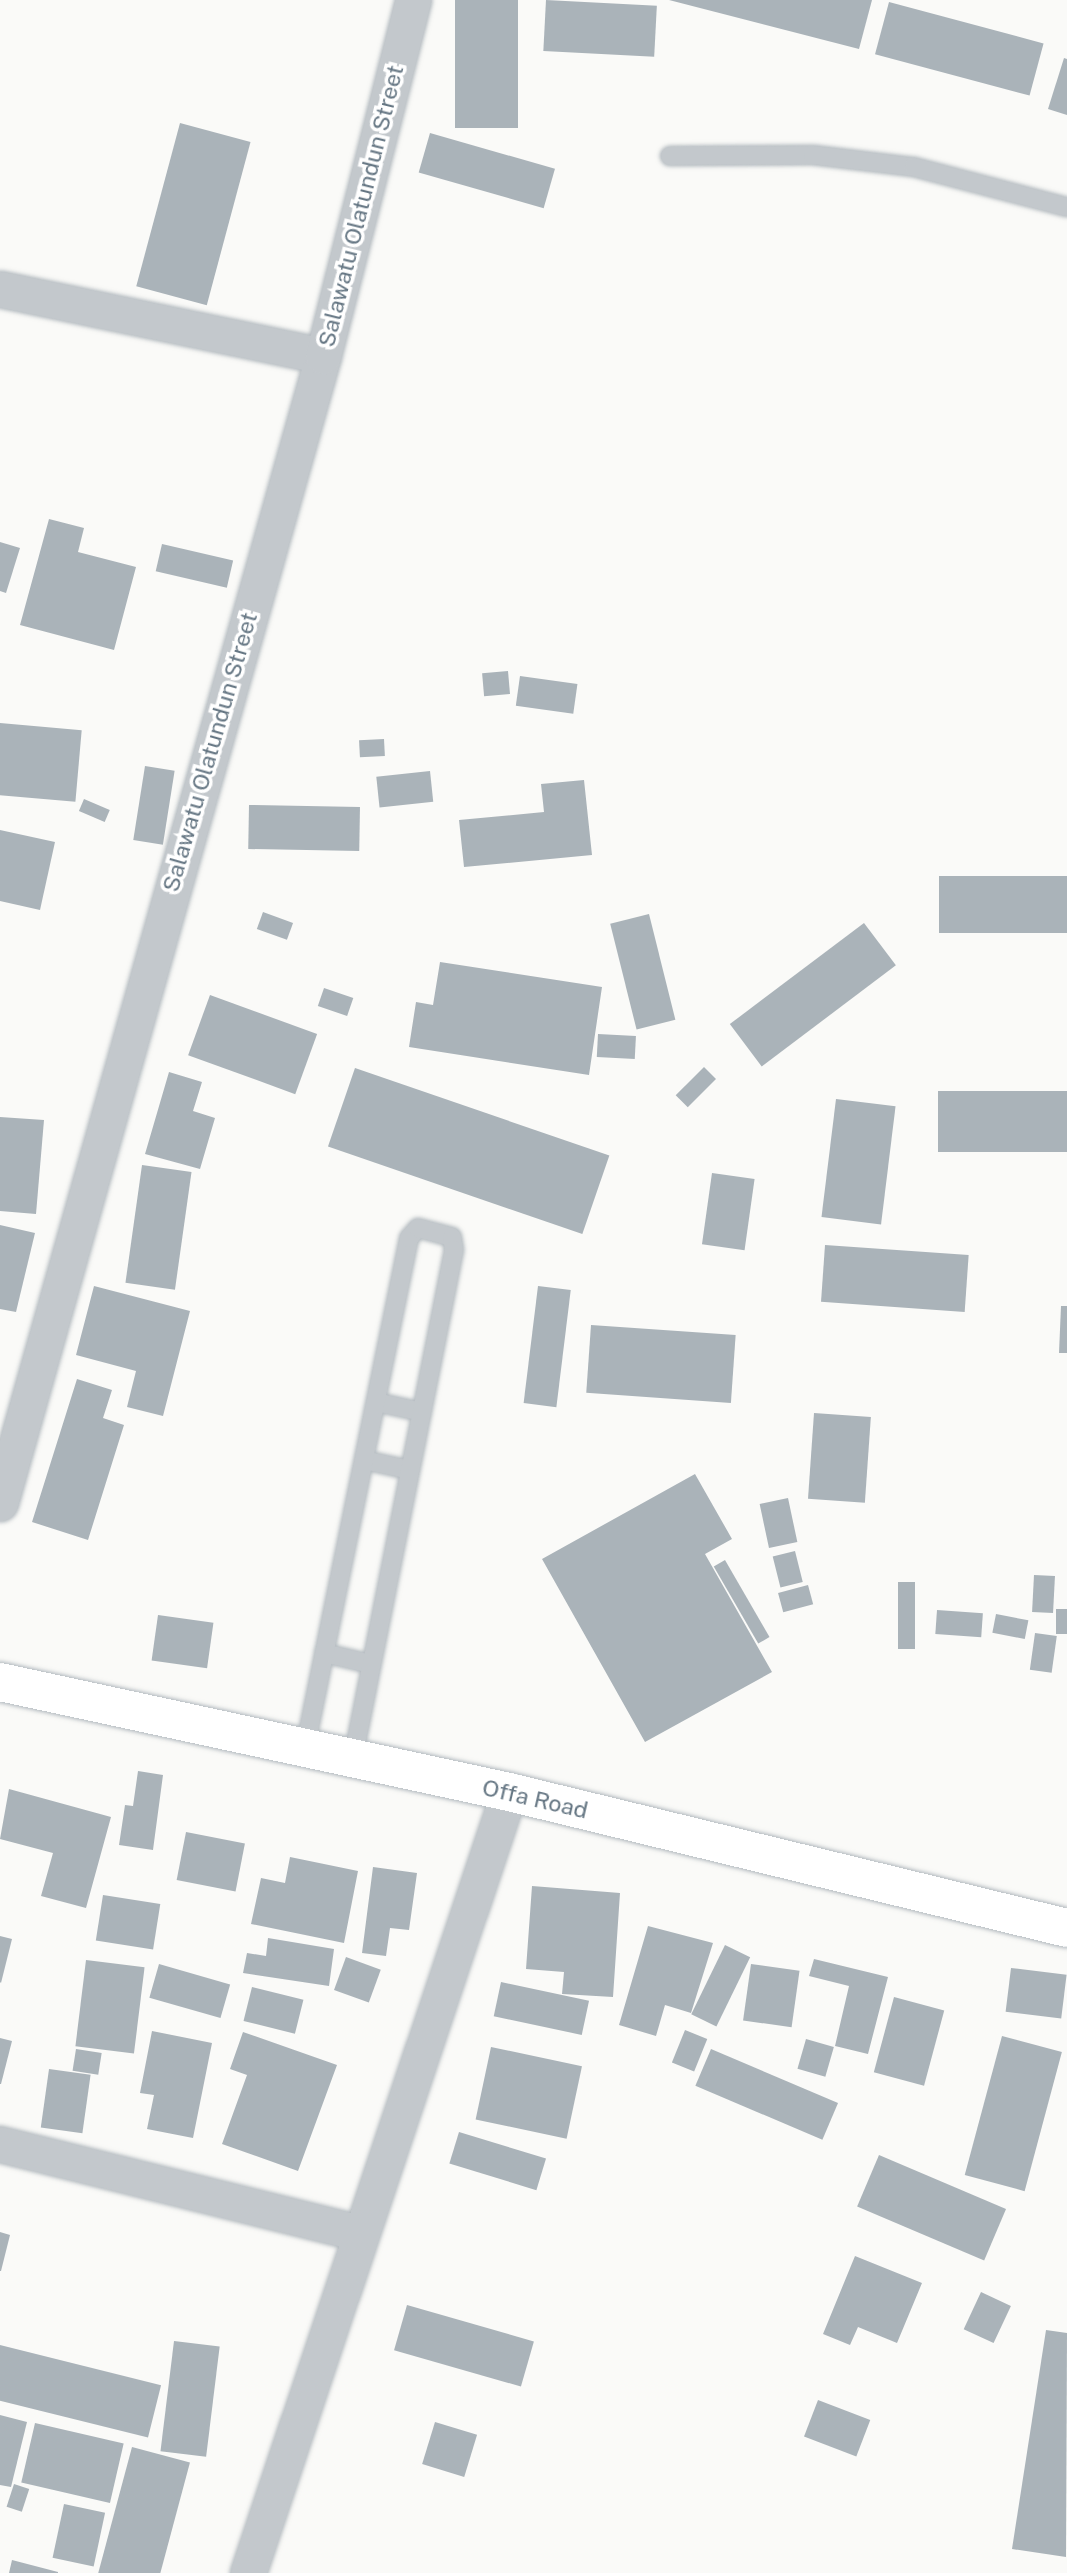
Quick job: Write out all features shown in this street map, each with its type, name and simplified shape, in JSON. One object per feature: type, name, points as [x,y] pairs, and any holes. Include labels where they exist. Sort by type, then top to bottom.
[{"type":"street","name":"Salawatu Olatundun Street","points":[[0,1503],[323,356],[413,0]]},
{"type":"street","points":[[0,289],[323,356]]},
{"type":"street","name":"Offa Road","points":[[0,1682],[509,1791],[1067,1928]]},
{"type":"street","points":[[248,2573],[509,1791]]},
{"type":"street","points":[[0,2144],[360,2233]]},
{"type":"lane","points":[[670,156],[813,155],[914,167],[1067,207]]},
{"type":"lane","points":[[305,1748],[409,1238],[418,1228],[452,1237],[454,1250],[353,1758]]},
{"type":"lane","points":[[376,1402],[422,1412]]},
{"type":"lane","points":[[364,1460],[410,1470]]},
{"type":"lane","points":[[324,1653],[371,1664]]},
{"type":"building","points":[[455,0],[518,0],[518,128],[455,128]]},
{"type":"building","points":[[546,0],[657,6],[654,57],[543,51]]},
{"type":"building","points":[[669,0],[872,0],[859,49]]},
{"type":"building","points":[[889,2],[1044,43],[1030,96],[875,54]]},
{"type":"building","points":[[1064,58],[1067,59],[1067,115],[1048,109]]},
{"type":"building","points":[[180,123],[251,142],[207,305],[136,286]]},
{"type":"building","points":[[430,133],[555,169],[544,208],[419,172]]},
{"type":"building","points":[[49,519],[84,528],[78,552],[136,567],[114,650],[20,625]]},
{"type":"building","points":[[0,542],[20,548],[6,593],[0,591]]},
{"type":"building","points":[[162,544],[233,560],[227,588],[156,571]]},
{"type":"building","points":[[508,671],[510,694],[484,696],[482,673]]},
{"type":"building","points":[[520,676],[577,684],[573,714],[516,706]]},
{"type":"building","points":[[0,723],[82,730],[75,802],[0,795]]},
{"type":"building","points":[[384,739],[385,756],[360,757],[359,740]]},
{"type":"building","points":[[145,766],[175,771],[163,845],[133,840]]},
{"type":"building","points":[[430,771],[433,802],[380,807],[376,777]]},
{"type":"building","points":[[584,780],[592,855],[464,867],[459,820],[544,812],[541,784]]},
{"type":"building","points":[[84,799],[110,810],[105,822],[79,811]]},
{"type":"building","points":[[249,805],[360,807],[359,851],[248,849]]},
{"type":"building","points":[[0,830],[55,842],[40,910],[0,901]]},
{"type":"building","points":[[939,876],[1067,876],[1067,933],[939,933]]},
{"type":"building","points":[[263,912],[293,923],[287,940],[257,929]]},
{"type":"building","points":[[649,914],[675,1020],[637,1029],[610,924]]},
{"type":"building","points":[[864,923],[896,965],[762,1066],[730,1024]]},
{"type":"building","points":[[440,962],[602,987],[589,1075],[409,1047],[416,1002],[433,1005]]},
{"type":"building","points":[[324,988],[353,998],[347,1016],[318,1006]]},
{"type":"building","points":[[210,995],[317,1034],[295,1094],[188,1055]]},
{"type":"building","points":[[598,1034],[636,1036],[635,1059],[597,1057]]},
{"type":"building","points":[[704,1067],[716,1079],[688,1107],[676,1095]]},
{"type":"building","points":[[355,1068],[609,1156],[582,1234],[328,1146]]},
{"type":"building","points":[[169,1072],[202,1082],[193,1111],[215,1118],[200,1169],[145,1154]]},
{"type":"building","points":[[938,1091],[1067,1091],[1067,1152],[938,1152]]},
{"type":"building","points":[[836,1099],[896,1106],[881,1224],[821,1217]]},
{"type":"building","points":[[0,1117],[44,1120],[36,1214],[0,1211]]},
{"type":"building","points":[[142,1165],[192,1172],[175,1290],[125,1283]]},
{"type":"building","points":[[712,1173],[755,1179],[745,1250],[702,1244]]},
{"type":"building","points":[[0,1225],[35,1233],[16,1312],[0,1309]]},
{"type":"building","points":[[825,1245],[969,1255],[965,1312],[821,1302]]},
{"type":"building","points":[[94,1286],[190,1311],[163,1416],[127,1407],[136,1371],[76,1355]]},
{"type":"building","points":[[538,1286],[571,1290],[556,1407],[524,1403]]},
{"type":"building","points":[[1061,1306],[1067,1306],[1067,1353],[1059,1353]]},
{"type":"building","points":[[591,1325],[736,1335],[731,1403],[586,1393]]},
{"type":"building","points":[[77,1379],[112,1390],[103,1418],[124,1425],[88,1540],[32,1522]]},
{"type":"building","points":[[814,1413],[871,1417],[865,1503],[808,1499]]},
{"type":"building","points":[[695,1474],[732,1539],[705,1554],[772,1672],[645,1742],[542,1559]]},
{"type":"building","points":[[788,1498],[797,1542],[769,1548],[760,1504]]},
{"type":"building","points":[[795,1551],[803,1582],[780,1588],[773,1557]]},
{"type":"building","points":[[725,1560],[770,1637],[758,1644],[714,1566]]},
{"type":"building","points":[[1034,1575],[1055,1576],[1053,1613],[1032,1612]]},
{"type":"building","points":[[898,1582],[915,1582],[915,1649],[898,1649]]},
{"type":"building","points":[[808,1585],[813,1604],[783,1612],[778,1593]]},
{"type":"building","points":[[1056,1609],[1067,1609],[1067,1634],[1056,1634]]},
{"type":"building","points":[[937,1610],[983,1613],[981,1637],[935,1634]]},
{"type":"building","points":[[996,1614],[1028,1620],[1025,1639],[992,1633]]},
{"type":"building","points":[[158,1615],[213,1623],[207,1668],[152,1661]]},
{"type":"building","points":[[1035,1633],[1057,1636],[1052,1673],[1030,1670]]},
{"type":"building","points":[[138,1771],[163,1775],[153,1850],[119,1845],[125,1805],[133,1806]]},
{"type":"building","points":[[9,1789],[111,1817],[86,1908],[41,1896],[53,1853],[0,1839]]},
{"type":"building","points":[[186,1832],[245,1843],[236,1892],[177,1880]]},
{"type":"building","points":[[290,1857],[358,1871],[344,1943],[251,1924],[261,1878],[285,1883]]},
{"type":"building","points":[[373,1867],[417,1873],[409,1930],[390,1928],[386,1956],[362,1953]]},
{"type":"building","points":[[532,1886],[620,1893],[613,1997],[562,1994],[564,1972],[526,1969]]},
{"type":"building","points":[[103,1895],[160,1904],[153,1950],[96,1940]]},
{"type":"building","points":[[648,1926],[713,1943],[691,2013],[665,2005],[656,2036],[619,2025]]},
{"type":"building","points":[[0,1936],[12,1939],[1,1983],[0,1982]]},
{"type":"building","points":[[268,1938],[334,1949],[329,1986],[243,1973],[247,1953],[266,1956]]},
{"type":"building","points":[[725,1945],[750,1957],[716,2026],[691,2014]]},
{"type":"building","points":[[346,1957],[381,1970],[369,2003],[334,1990]]},
{"type":"building","points":[[814,1959],[888,1977],[868,2054],[835,2046],[849,1986],[809,1976]]},
{"type":"building","points":[[86,1960],[145,1967],[134,2054],[75,2046]]},
{"type":"building","points":[[159,1964],[230,1984],[220,2018],[149,1998]]},
{"type":"building","points":[[751,1964],[800,1971],[792,2027],[743,2020]]},
{"type":"building","points":[[1011,1968],[1067,1975],[1061,2018],[1006,2012]]},
{"type":"building","points":[[501,1982],[589,2001],[582,2035],[494,2016]]},
{"type":"building","points":[[252,1987],[303,2000],[295,2034],[244,2021]]},
{"type":"building","points":[[894,1997],[944,2010],[924,2086],[874,2072]]},
{"type":"building","points":[[685,2030],[707,2039],[694,2071],[672,2062]]},
{"type":"building","points":[[152,2031],[212,2043],[193,2138],[147,2129],[154,2095],[140,2093]]},
{"type":"building","points":[[243,2032],[337,2065],[298,2171],[222,2144],[247,2075],[230,2069]]},
{"type":"building","points":[[1002,2036],[1062,2052],[1025,2191],[965,2175]]},
{"type":"building","points":[[0,2038],[12,2041],[1,2084],[0,2084]]},
{"type":"building","points":[[806,2039],[834,2047],[825,2077],[797,2069]]},
{"type":"building","points":[[491,2047],[582,2066],[567,2139],[476,2119]]},
{"type":"building","points":[[76,2049],[102,2053],[98,2075],[73,2071]]},
{"type":"building","points":[[711,2049],[838,2103],[822,2140],[695,2086]]},
{"type":"building","points":[[49,2069],[91,2075],[82,2133],[41,2127]]},
{"type":"building","points":[[459,2132],[546,2159],[536,2190],[449,2164]]},
{"type":"building","points":[[879,2155],[1006,2209],[984,2260],[857,2207]]},
{"type":"building","points":[[0,2232],[10,2235],[1,2271],[0,2271]]},
{"type":"building","points":[[855,2256],[922,2283],[897,2343],[858,2327],[850,2345],[823,2334]]},
{"type":"building","points":[[981,2292],[1011,2306],[994,2343],[964,2329]]},
{"type":"building","points":[[407,2305],[534,2341],[521,2387],[394,2350]]},
{"type":"building","points":[[1046,2330],[1067,2333],[1066,2557],[1012,2549]]},
{"type":"building","points":[[174,2341],[220,2347],[206,2457],[160,2451]]},
{"type":"building","points":[[0,2345],[161,2385],[148,2438],[0,2401]]},
{"type":"building","points":[[818,2400],[870,2420],[856,2456],[804,2436]]},
{"type":"building","points":[[0,2415],[27,2422],[11,2487],[0,2485]]},
{"type":"building","points":[[435,2422],[477,2435],[464,2477],[422,2464]]},
{"type":"building","points":[[35,2423],[124,2443],[110,2503],[21,2482]]},
{"type":"building","points":[[132,2447],[190,2463],[160,2573],[98,2573]]},
{"type":"building","points":[[14,2484],[29,2489],[22,2512],[7,2507]]},
{"type":"building","points":[[64,2504],[105,2513],[94,2567],[53,2558]]},
{"type":"building","points":[[12,2560],[58,2572],[58,2573],[9,2573]]}]
